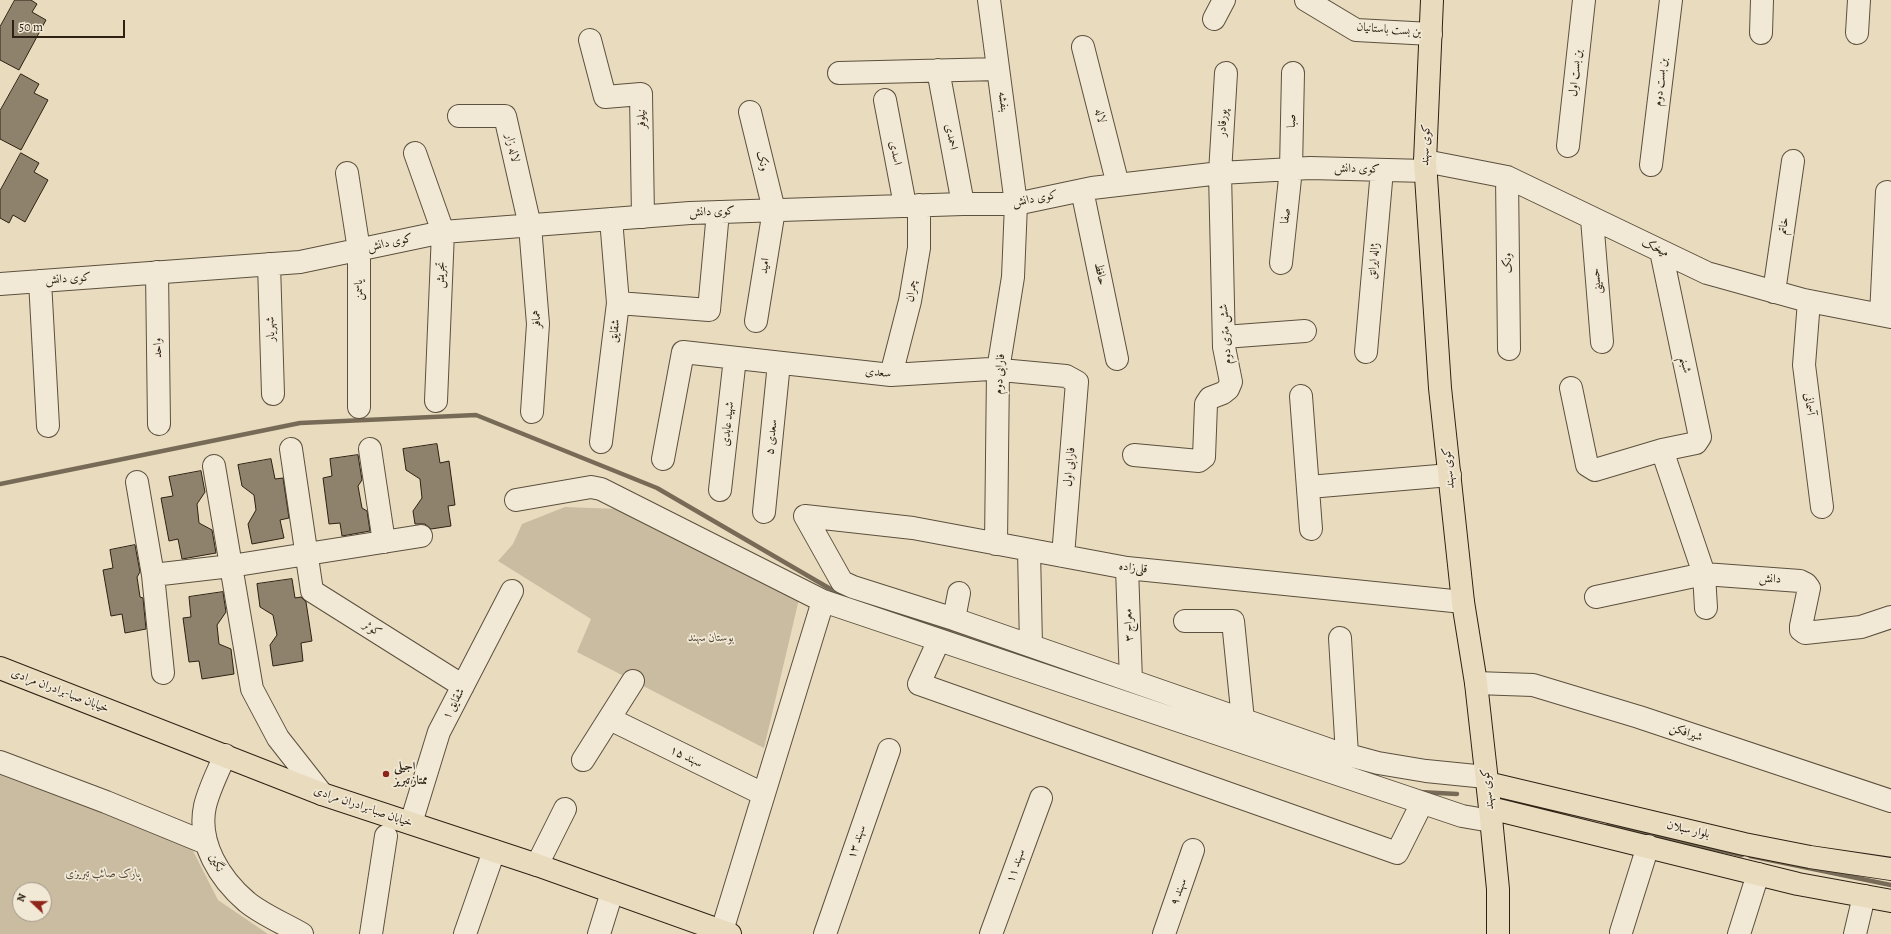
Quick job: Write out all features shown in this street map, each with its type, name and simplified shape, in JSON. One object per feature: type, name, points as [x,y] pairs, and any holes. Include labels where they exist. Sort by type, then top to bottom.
[{"type":"main road","name":"کوی سهند","points":[[1432,0],[1425,166],[1440,388],[1463,602],[1476,683],[1491,814],[1498,889],[1498,934]]},
{"type":"main road","name":"خیابان صبا-برادران مرادی","points":[[0,668],[322,794],[538,865],[725,933]]},
{"type":"main road","name":"بلوار سبلان","points":[[1486,780],[1810,858],[1890,869]]},
{"type":"main road","points":[[1491,814],[1648,846],[1798,884],[1889,901],[1890,869]]},
{"type":"street","name":"بنفشه","points":[[990,0],[1016,204]]},
{"type":"street","name":"بن بست باستانیان","points":[[1306,0],[1356,30],[1431,34]]},
{"type":"street","name":"بن بست اول","points":[[1568,146],[1584,0]]},
{"type":"street","name":"بن بست دوم","points":[[1651,165],[1671,0]]},
{"type":"street","points":[[1761,33],[1762,0]]},
{"type":"street","points":[[1857,32],[1859,0]]},
{"type":"street","name":"نیلوفر","points":[[590,40],[605,97],[641,94],[643,217]]},
{"type":"street","name":"لاله","points":[[1083,47],[1118,185]]},
{"type":"street","name":"احمدی","points":[[938,70],[963,204]]},
{"type":"street","points":[[839,73],[998,70]]},
{"type":"street","name":"پورقادر","points":[[1220,172],[1226,73]]},
{"type":"street","name":"صبا","points":[[1291,169],[1293,73]]},
{"type":"street","name":"اسدی","points":[[885,100],[912,205]]},
{"type":"street","name":"ونک","points":[[750,112],[774,210]]},
{"type":"street","name":"لاله زار","points":[[459,116],[505,116],[530,226]]},
{"type":"street","name":"تجریش","points":[[415,153],[443,232],[436,401]]},
{"type":"street","name":"خاتم","points":[[1774,292],[1793,161]]},
{"type":"street","name":"کوی دانش","points":[[0,284],[300,262],[443,232],[718,212],[912,205],[1016,204],[1082,190],[1220,172],[1291,169],[1382,170],[1425,166]]},
{"type":"street","name":"میخک","points":[[1425,166],[1507,178],[1707,273],[1809,301],[1886,316]]},
{"type":"street","name":"صفا","points":[[1281,262],[1291,169]]},
{"type":"street","name":"ژاله ایرانق","points":[[1366,352],[1382,170]]},
{"type":"street","name":"شش متری دوم","points":[[1134,455],[1199,461],[1202,459],[1204,456],[1206,404],[1210,398],[1223,393],[1228,389],[1231,382],[1224,338],[1220,172]]},
{"type":"street","name":"یاسمن","points":[[347,173],[359,250],[359,407]]},
{"type":"street","name":"ونک","points":[[1507,178],[1509,350]]},
{"type":"street","name":"حافظ","points":[[1082,190],[1117,359]]},
{"type":"street","points":[[1886,316],[1887,192]]},
{"type":"street","name":"فارابی دوم","points":[[996,544],[998,370],[1013,277],[1016,204]]},
{"type":"street","name":"چمران","points":[[891,375],[910,301],[918,256],[912,205]]},
{"type":"street","name":"امید","points":[[756,321],[774,210]]},
{"type":"street","points":[[618,303],[708,310],[718,212]]},
{"type":"street","name":"شقایق","points":[[601,442],[618,303],[611,219]]},
{"type":"street","name":"حسینی","points":[[1592,219],[1602,342]]},
{"type":"street","name":"همافر","points":[[530,226],[538,324],[532,412]]},
{"type":"street","name":"شبنم","points":[[1571,388],[1587,464],[1595,470],[1662,450],[1696,443],[1700,437],[1661,251]]},
{"type":"street","name":"شهریار","points":[[269,264],[273,394]]},
{"type":"street","name":"واحد","points":[[157,272],[159,424]]},
{"type":"street","points":[[40,281],[48,426]]},
{"type":"street","name":"آسمانی","points":[[1809,301],[1804,365],[1822,507]]},
{"type":"street","points":[[1224,338],[1306,331]]},
{"type":"street","name":"سعدی","points":[[663,459],[683,352],[891,375],[998,370],[1066,376],[1074,379]]},
{"type":"street","name":"شهید عابدی","points":[[720,490],[735,358]]},
{"type":"street","name":"سعدی ۵","points":[[764,512],[779,363]]},
{"type":"street","name":"فارابی اول","points":[[1063,556],[1077,382],[1074,379]]},
{"type":"street","points":[[1301,396],[1309,487],[1311,530]]},
{"type":"street","points":[[291,449],[308,554]]},
{"type":"street","points":[[370,449],[384,542]]},
{"type":"street","points":[[1662,450],[1704,574],[1706,608]]},
{"type":"street","points":[[214,466],[252,689],[278,738],[322,794]]},
{"type":"street","points":[[1309,487],[1450,475]]},
{"type":"street","points":[[137,482],[153,575],[163,673]]},
{"type":"street","points":[[516,500],[591,487],[601,489],[823,601],[1462,816],[1491,814]]},
{"type":"street","name":"قلی‌زاده","points":[[954,619],[853,587],[842,582],[805,516],[913,528],[1127,568],[1463,602]]},
{"type":"street","points":[[153,575],[231,566],[422,536]]},
{"type":"street","points":[[1029,550],[1031,646]]},
{"type":"street","name":"کوثر","points":[[308,554],[312,591],[463,686]]},
{"type":"street","name":"معراج ۳","points":[[1127,568],[1131,681]]},
{"type":"street","name":"دانش","points":[[1596,597],[1704,574],[1800,581],[1806,584],[1809,588],[1801,626],[1801,630],[1805,633],[1861,627],[1891,617]]},
{"type":"street","name":"شقایق ۱","points":[[411,823],[439,732],[512,591]]},
{"type":"street","points":[[959,593],[954,619],[1347,755],[1378,763],[1486,780]]},
{"type":"street","points":[[725,933],[763,794],[823,601]]},
{"type":"street","points":[[1185,621],[1233,621],[1243,720]]},
{"type":"street","points":[[1340,638],[1347,755]]},
{"type":"street","points":[[939,640],[919,684],[1397,853],[1422,803]]},
{"type":"street","points":[[583,760],[633,680]]},
{"type":"street","name":"شیر‌افکن","points":[[1476,683],[1533,685],[1640,717],[1891,801]]},
{"type":"street","name":"سهند ۱۵","points":[[610,719],[763,794]]},
{"type":"street","name":"سهند ۱۳","points":[[825,934],[889,750]]},
{"type":"street","name":"نگین","points":[[225,755],[205,806],[203,823],[206,843],[212,860],[225,880],[248,902],[302,934]]},
{"type":"street","points":[[0,762],[106,802],[206,843]]},
{"type":"street","name":"سهند ۱۱","points":[[991,934],[1041,798]]},
{"type":"street","points":[[538,865],[565,809]]},
{"type":"street","points":[[371,934],[386,836]]},
{"type":"street","points":[[1621,932],[1648,846]]},
{"type":"street","name":"سهند ۹","points":[[1164,934],[1193,850]]},
{"type":"street","points":[[465,934],[494,851]]},
{"type":"street","points":[[1739,934],[1758,874]]},
{"type":"street","points":[[599,934],[612,892]]},
{"type":"street","points":[[1855,934],[1864,896]]},
{"type":"green space","name":"بوستان سهند","points":[[565,507],[618,509],[799,599],[764,748],[577,652],[591,619],[498,561],[513,544],[522,524]]},
{"type":"green space","name":"پارک صائب تبریزی","points":[[0,773],[186,837],[218,900],[268,934],[0,934]]},
{"type":"building","points":[[15,0],[31,0],[37,4],[32,12],[46,20],[19,70],[0,60],[0,27]]},
{"type":"building","points":[[21,74],[39,84],[34,93],[48,100],[21,150],[0,139],[0,111]]},
{"type":"building","points":[[21,153],[39,163],[34,172],[48,180],[25,222],[13,215],[9,223],[0,218],[0,191]]},
{"type":"building","points":[[437,444],[440,463],[449,461],[455,505],[448,506],[451,526],[431,529],[425,524],[415,524],[413,511],[422,498],[420,479],[406,470],[403,449]]},
{"type":"building","points":[[358,455],[362,480],[358,486],[362,508],[367,511],[370,531],[342,536],[340,523],[329,524],[323,478],[332,476],[330,459]]},
{"type":"building","points":[[271,459],[275,479],[283,478],[289,518],[280,520],[284,538],[252,544],[248,524],[256,510],[254,495],[242,486],[238,465]]},
{"type":"building","points":[[201,471],[205,492],[197,504],[199,523],[212,530],[216,553],[182,559],[178,539],[169,541],[161,498],[173,496],[169,477]]},
{"type":"building","points":[[135,545],[140,572],[137,577],[140,597],[143,598],[146,629],[125,633],[122,614],[111,616],[103,570],[113,568],[110,550]]},
{"type":"building","points":[[292,579],[295,598],[301,597],[306,602],[312,641],[301,643],[303,661],[273,666],[270,645],[277,635],[273,615],[260,607],[257,584]]},
{"type":"building","points":[[223,592],[226,612],[217,625],[219,644],[231,649],[234,674],[202,679],[199,661],[189,662],[183,618],[191,617],[189,597]]},
{"type":"waterway","points":[[0,484],[300,423],[476,415],[657,488],[846,598]]},
{"type":"waterway","points":[[896,614],[1076,673]]},
{"type":"waterway","points":[[1353,767],[1375,775]]},
{"type":"waterway","points":[[1419,792],[1457,794]]},
{"type":"waterway","points":[[1607,826],[1742,855]]},
{"type":"waterway","points":[[1750,856],[1891,885]]},
{"type":"place","name":"اجیلی ممتاز تبریز","points":[[386,774]]}]
